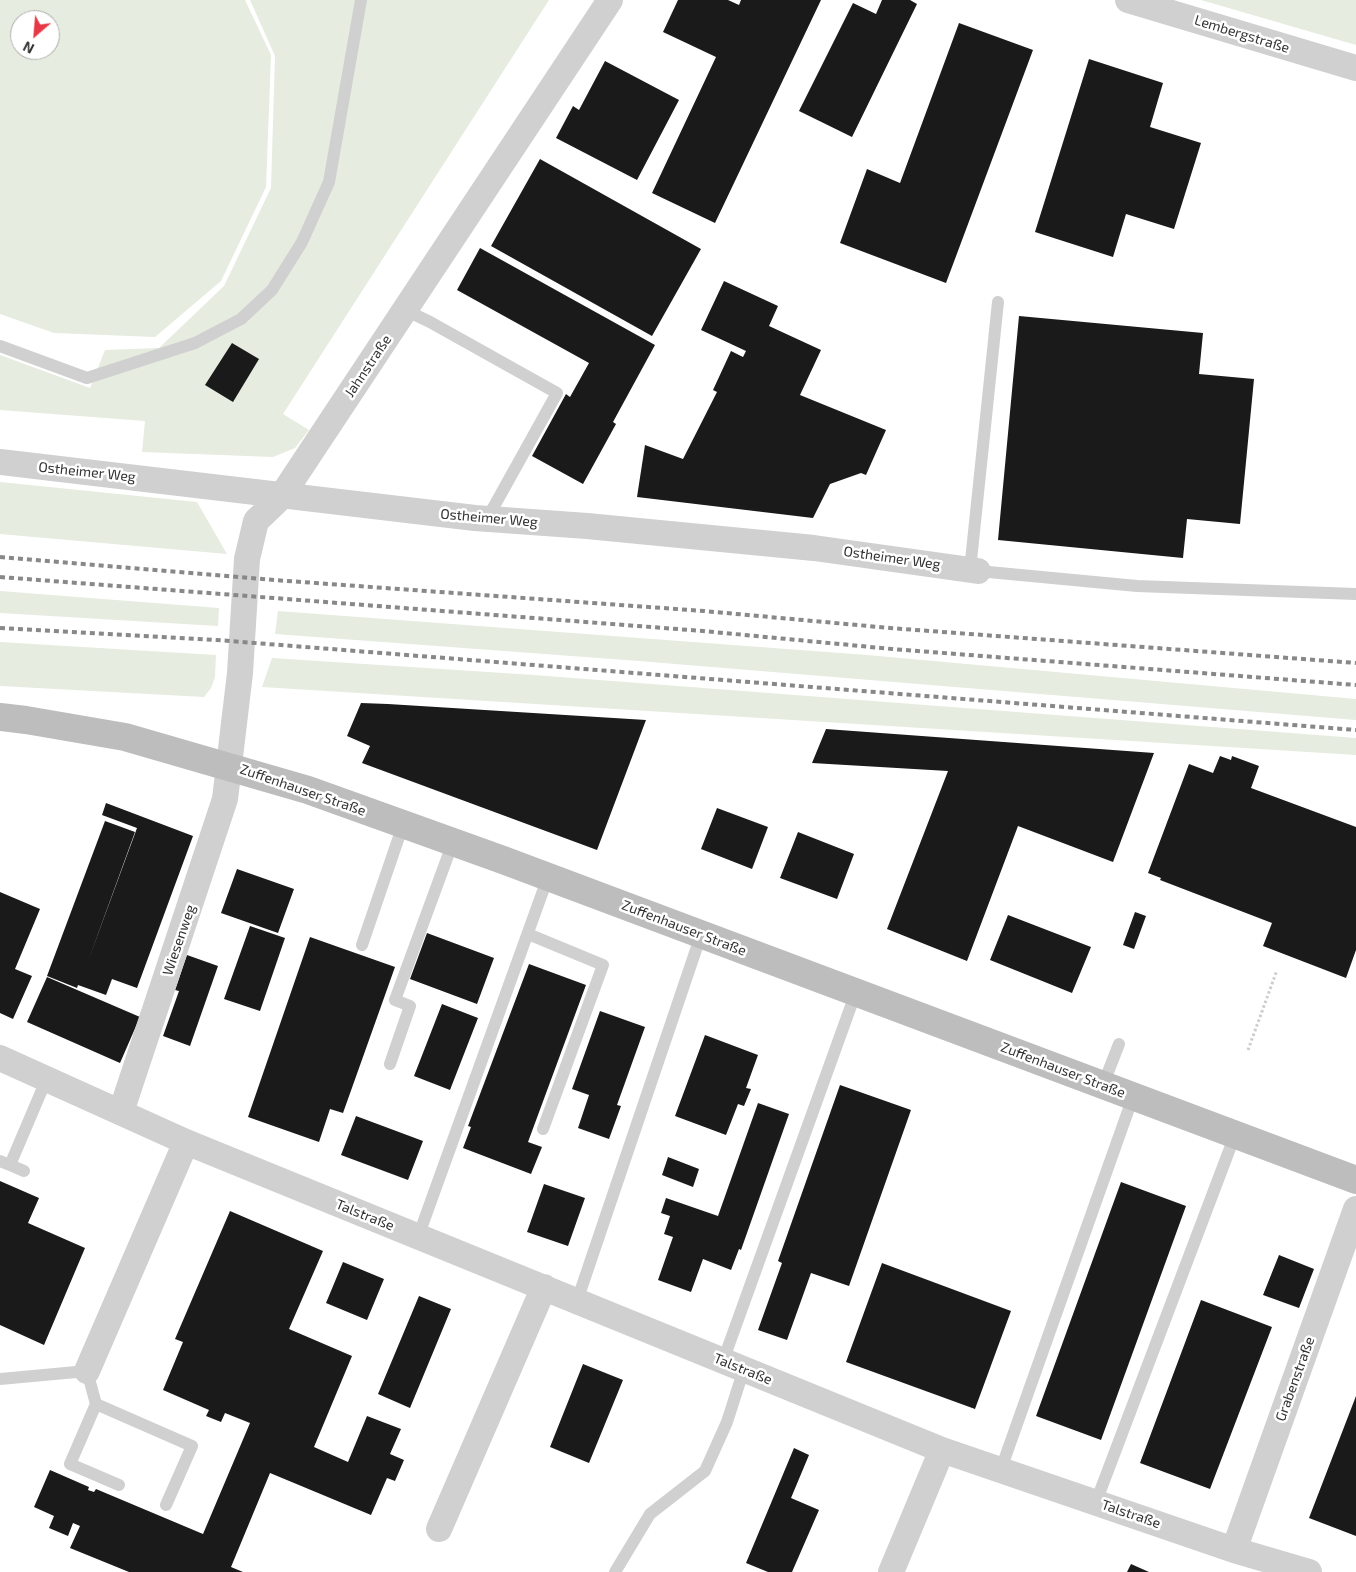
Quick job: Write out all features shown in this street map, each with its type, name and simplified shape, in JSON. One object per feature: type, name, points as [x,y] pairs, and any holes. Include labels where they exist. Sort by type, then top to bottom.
[{"type":"main road","name":"Zuffenhauser Straße","points":[[0,718],[26,720],[125,737],[231,766],[308,790],[548,877],[1356,1180]]},
{"type":"street","name":"Jahnstraße","points":[[231,766],[240,673],[246,560],[256,521],[281,497],[610,0]]},
{"type":"street","name":"Lembergstraße","points":[[1135,1],[1356,68]]},
{"type":"street","name":"Ostheimer Weg","points":[[0,462],[281,497],[487,519],[814,548],[974,570]]},
{"type":"street","name":"Wiesenweg","points":[[121,1112],[219,820],[231,766]]},
{"type":"street","name":"Talstraße","points":[[0,1058],[186,1142],[942,1450],[1298,1570]]},
{"type":"street","points":[[86,1371],[186,1142]]},
{"type":"street","name":"Grabenstraße","points":[[1234,1550],[1356,1209]]},
{"type":"street","points":[[439,1529],[544,1287]]},
{"type":"street","points":[[891,1572],[942,1450]]},
{"type":"lane","points":[[0,346],[87,378],[195,343],[240,319],[272,290],[302,242],[329,182],[361,0]]},
{"type":"lane","points":[[998,302],[974,570],[1137,586],[1356,594]]},
{"type":"lane","points":[[404,310],[430,322],[557,393],[487,519]]},
{"type":"lane","points":[[362,945],[403,825]]},
{"type":"lane","points":[[390,1064],[410,1006],[395,1000],[453,842]]},
{"type":"lane","points":[[418,1237],[548,877]]},
{"type":"lane","points":[[528,934],[603,965],[543,1129]]},
{"type":"lane","points":[[577,1301],[702,935]]},
{"type":"lane","points":[[615,1572],[650,1514],[705,1471],[727,1422],[734,1365],[856,992]]},
{"type":"lane","points":[[1103,1085],[1119,1044]]},
{"type":"lane","points":[[24,1171],[5,1163],[47,1078]]},
{"type":"lane","points":[[1001,1469],[1133,1096]]},
{"type":"lane","points":[[1096,1502],[1235,1135]]},
{"type":"lane","points":[[0,1379],[86,1371],[96,1404],[70,1464],[119,1485]]},
{"type":"lane","points":[[96,1404],[192,1446],[166,1504]]},
{"type":"path","points":[[1248,1050],[1277,970]]},
{"type":"shaded area","points":[[0,0],[245,0],[271,55],[266,187],[221,281],[155,337],[54,333],[0,314]]},
{"type":"shaded area","points":[[250,0],[549,0],[283,414],[309,430],[295,448],[273,457],[142,452],[145,421],[0,410],[0,355],[90,388],[105,350],[159,348],[224,286],[271,188],[275,56]]},
{"type":"shaded area","points":[[1201,0],[1356,0],[1356,45]]},
{"type":"shaded area","points":[[0,482],[197,502],[227,554],[0,534]]},
{"type":"shaded area","points":[[0,591],[219,608],[218,626],[0,613]]},
{"type":"shaded area","points":[[278,611],[867,655],[1356,699],[1356,720],[639,661],[275,634]]},
{"type":"shaded area","points":[[0,642],[216,655],[215,677],[211,688],[204,697],[0,686]]},
{"type":"shaded area","points":[[272,658],[534,675],[1356,738],[1356,755],[262,687]]},
{"type":"building","points":[[678,0],[728,0],[739,5],[741,0],[821,0],[715,223],[652,193],[716,57],[663,32]]},
{"type":"building","points":[[882,0],[910,0],[917,4],[852,137],[799,111],[853,3],[876,14]]},
{"type":"building","points":[[959,23],[1033,50],[946,283],[840,243],[867,169],[900,183]]},
{"type":"building","points":[[1089,59],[1163,83],[1150,127],[1201,143],[1174,229],[1126,214],[1113,257],[1035,232]]},
{"type":"building","points":[[605,61],[679,100],[637,180],[556,138],[573,106],[579,110]]},
{"type":"building","points":[[540,159],[701,249],[652,336],[491,246]]},
{"type":"building","points":[[480,248],[655,345],[613,422],[616,424],[583,484],[532,456],[566,394],[570,397],[589,363],[457,290]]},
{"type":"building","points":[[724,281],[778,306],[769,326],[821,350],[800,395],[886,430],[866,475],[861,473],[830,484],[813,518],[637,497],[645,445],[683,459],[717,392],[713,390],[731,351],[743,357],[746,351],[701,330]]},
{"type":"building","points":[[1019,316],[1203,333],[1199,374],[1254,379],[1240,524],[1187,519],[1183,558],[998,540]]},
{"type":"building","points":[[232,343],[259,359],[233,402],[205,385]]},
{"type":"building","points":[[361,703],[646,720],[597,850],[362,763],[370,746],[347,736]]},
{"type":"building","points":[[826,729],[1154,753],[1113,862],[1018,826],[967,961],[887,929],[948,771],[812,763]]},
{"type":"building","points":[[1220,756],[1231,760],[1232,756],[1259,766],[1251,788],[1356,827],[1356,950],[1346,978],[1263,946],[1272,923],[1160,880],[1161,878],[1148,873],[1189,764],[1213,773]]},
{"type":"building","points":[[106,803],[193,836],[137,988],[112,979],[106,995],[78,985],[77,988],[47,976],[105,821],[135,832],[87,964],[137,828],[102,815]]},
{"type":"building","points":[[717,808],[768,827],[752,869],[701,849]]},
{"type":"building","points":[[798,832],[854,854],[837,899],[780,878]]},
{"type":"building","points":[[237,869],[294,889],[278,933],[221,913]]},
{"type":"building","points":[[0,892],[40,909],[15,969],[32,976],[13,1019],[0,1013]]},
{"type":"building","points":[[1135,912],[1146,916],[1134,949],[1123,945]]},
{"type":"building","points":[[1008,915],[1091,947],[1072,993],[990,960]]},
{"type":"building","points":[[250,926],[285,938],[260,1011],[224,999]]},
{"type":"building","points":[[427,933],[494,958],[477,1004],[410,979]]},
{"type":"building","points":[[310,937],[395,967],[343,1113],[330,1109],[319,1142],[248,1117]]},
{"type":"building","points":[[187,955],[218,966],[190,1046],[163,1036],[179,991],[175,990]]},
{"type":"building","points":[[529,964],[586,985],[528,1142],[542,1147],[531,1174],[463,1148],[471,1127],[468,1126]]},
{"type":"building","points":[[47,977],[140,1017],[120,1063],[27,1022]]},
{"type":"building","points":[[442,1004],[478,1018],[450,1090],[414,1076]]},
{"type":"building","points":[[600,1011],[645,1027],[617,1105],[621,1106],[609,1139],[578,1128],[589,1095],[572,1089]]},
{"type":"building","points":[[705,1035],[758,1055],[746,1088],[751,1089],[744,1106],[738,1104],[726,1135],[675,1116]]},
{"type":"building","points":[[840,1085],[911,1110],[849,1286],[811,1273],[787,1340],[758,1330],[782,1263],[778,1261]]},
{"type":"building","points":[[758,1103],[789,1114],[741,1250],[739,1249],[731,1270],[703,1259],[691,1292],[658,1280],[673,1237],[664,1234],[670,1216],[661,1213],[666,1198],[718,1216]]},
{"type":"building","points":[[356,1116],[423,1141],[408,1180],[341,1155]]},
{"type":"building","points":[[668,1157],[699,1169],[693,1187],[662,1175]]},
{"type":"building","points":[[0,1181],[39,1198],[28,1223],[85,1248],[44,1345],[0,1325]]},
{"type":"building","points":[[1121,1182],[1186,1206],[1101,1440],[1036,1416]]},
{"type":"building","points":[[544,1184],[585,1198],[568,1246],[527,1232]]},
{"type":"building","points":[[230,1211],[323,1251],[289,1329],[352,1356],[314,1447],[348,1462],[367,1416],[401,1429],[390,1454],[404,1460],[395,1481],[387,1478],[371,1515],[270,1473],[231,1567],[243,1572],[129,1572],[70,1548],[80,1526],[73,1523],[68,1536],[49,1528],[54,1516],[34,1507],[50,1470],[89,1487],[88,1490],[94,1492],[96,1489],[203,1534],[250,1423],[225,1413],[221,1422],[206,1416],[209,1410],[163,1390],[183,1342],[175,1339]]},
{"type":"building","points":[[1279,1255],[1314,1269],[1299,1308],[1263,1295]]},
{"type":"building","points":[[343,1262],[384,1279],[367,1320],[326,1303]]},
{"type":"building","points":[[882,1263],[1011,1311],[975,1409],[846,1362]]},
{"type":"building","points":[[419,1296],[451,1309],[410,1408],[378,1394]]},
{"type":"building","points":[[1201,1300],[1272,1327],[1210,1489],[1140,1463]]},
{"type":"building","points":[[583,1364],[623,1380],[589,1463],[550,1447]]},
{"type":"building","points":[[1356,1396],[1356,1536],[1309,1518]]},
{"type":"building","points":[[794,1448],[809,1455],[791,1498],[819,1510],[792,1572],[768,1572],[746,1563]]},
{"type":"building","points":[[1131,1564],[1149,1572],[1127,1572]]},
{"type":"railway","points":[[0,557],[274,580],[704,611],[890,628],[1356,663]]},
{"type":"railway","points":[[0,577],[703,631],[892,649],[1356,685]]},
{"type":"railway","points":[[0,628],[217,640],[1356,730]]}]
